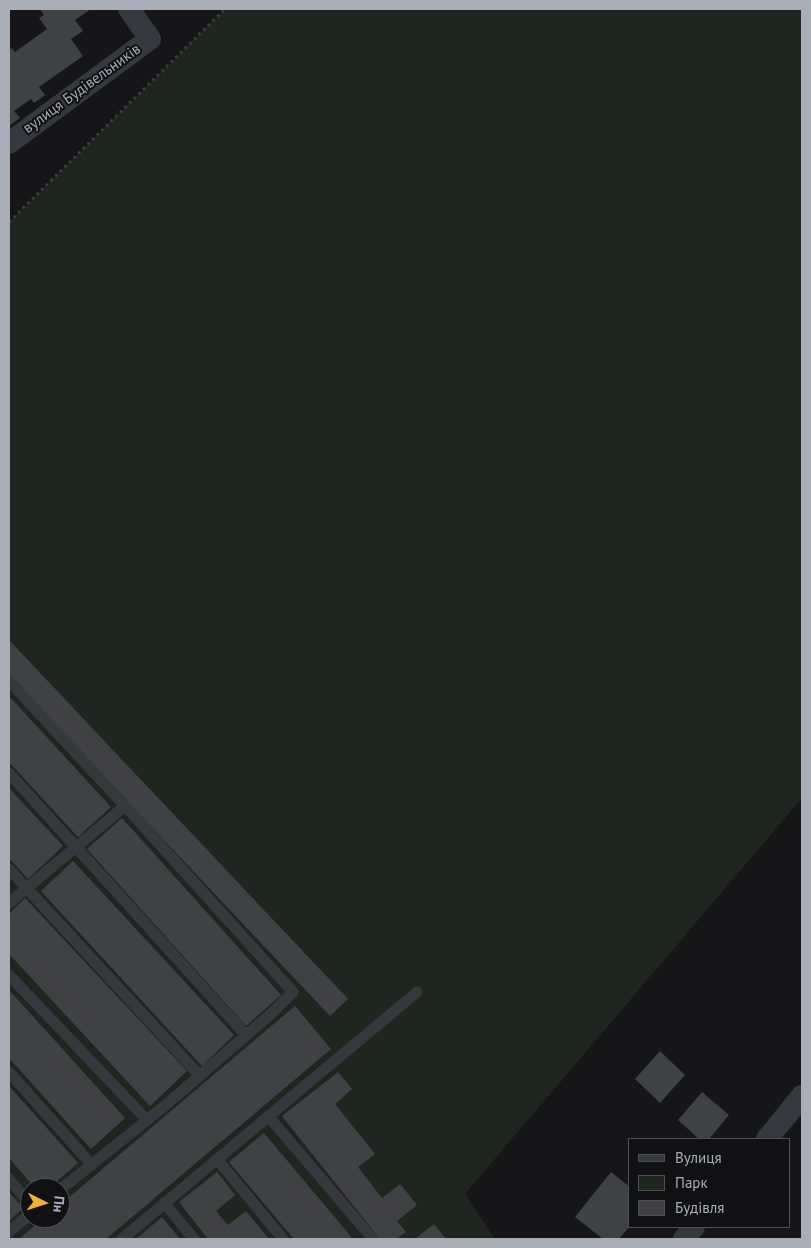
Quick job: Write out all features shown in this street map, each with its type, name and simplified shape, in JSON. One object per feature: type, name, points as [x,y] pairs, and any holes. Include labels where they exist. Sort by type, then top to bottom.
[{"type":"street","name":"вулиця Будівельників","points":[[9,143],[150,40],[130,9]]},
{"type":"street","points":[[768,1138],[802,1096]]},
{"type":"street","points":[[684,1239],[693,1228]]},
{"type":"lane","points":[[9,681],[292,992],[200,1076],[70,1182]]},
{"type":"lane","points":[[9,773],[246,1035]]},
{"type":"lane","points":[[9,903],[124,806]]},
{"type":"lane","points":[[9,869],[200,1076]]},
{"type":"lane","points":[[9,975],[147,1120]]},
{"type":"lane","points":[[122,1239],[416,992]]},
{"type":"lane","points":[[9,1072],[92,1164]]},
{"type":"lane","points":[[268,1116],[373,1239]]},
{"type":"lane","points":[[216,1159],[283,1239]]},
{"type":"lane","points":[[9,1179],[20,1192]]},
{"type":"lane","points":[[164,1203],[194,1239]]},
{"type":"lane","points":[[9,1232],[20,1223]]},
{"type":"path","points":[[9,222],[225,9]]},
{"type":"green space","points":[[225,9],[802,9],[802,798],[465,1194],[495,1239],[9,1239],[9,222]]},
{"type":"building","points":[[40,9],[91,9],[75,20],[83,31],[71,39],[83,56],[39,87],[45,95],[34,103],[31,99],[14,111],[20,118],[9,126],[9,50],[12,48],[15,52],[47,29],[39,18],[44,15]]},
{"type":"building","points":[[9,640],[348,999],[330,1016],[9,676]]},
{"type":"building","points":[[9,696],[111,807],[78,837],[9,762]]},
{"type":"building","points":[[9,788],[63,846],[28,879],[9,858]]},
{"type":"building","points":[[122,818],[281,995],[246,1026],[87,849]]},
{"type":"building","points":[[73,861],[234,1035],[202,1066],[41,891]]},
{"type":"building","points":[[25,898],[187,1071],[150,1106],[9,954],[9,914]]},
{"type":"building","points":[[9,990],[125,1118],[91,1149],[9,1058]]},
{"type":"building","points":[[295,1006],[331,1049],[106,1239],[19,1239],[32,1228],[70,1228],[70,1197]]},
{"type":"building","points":[[660,1051],[685,1075],[660,1103],[635,1079]]},
{"type":"building","points":[[338,1072],[352,1089],[335,1104],[375,1154],[358,1167],[382,1198],[400,1184],[417,1205],[397,1221],[406,1232],[396,1239],[380,1239],[282,1116]]},
{"type":"building","points":[[9,1086],[78,1163],[61,1178],[26,1178],[9,1158]]},
{"type":"building","points":[[702,1092],[729,1115],[710,1138],[698,1138],[678,1120]]},
{"type":"building","points":[[264,1133],[353,1239],[294,1239],[229,1162]]},
{"type":"building","points":[[217,1172],[235,1195],[216,1211],[228,1225],[246,1211],[269,1239],[208,1239],[179,1202]]},
{"type":"building","points":[[611,1172],[628,1185],[628,1228],[619,1239],[603,1239],[575,1217]]},
{"type":"building","points":[[9,1192],[20,1205],[20,1211],[9,1221]]},
{"type":"building","points":[[162,1217],[180,1239],[136,1239]]},
{"type":"building","points":[[434,1224],[446,1239],[415,1239]]}]
